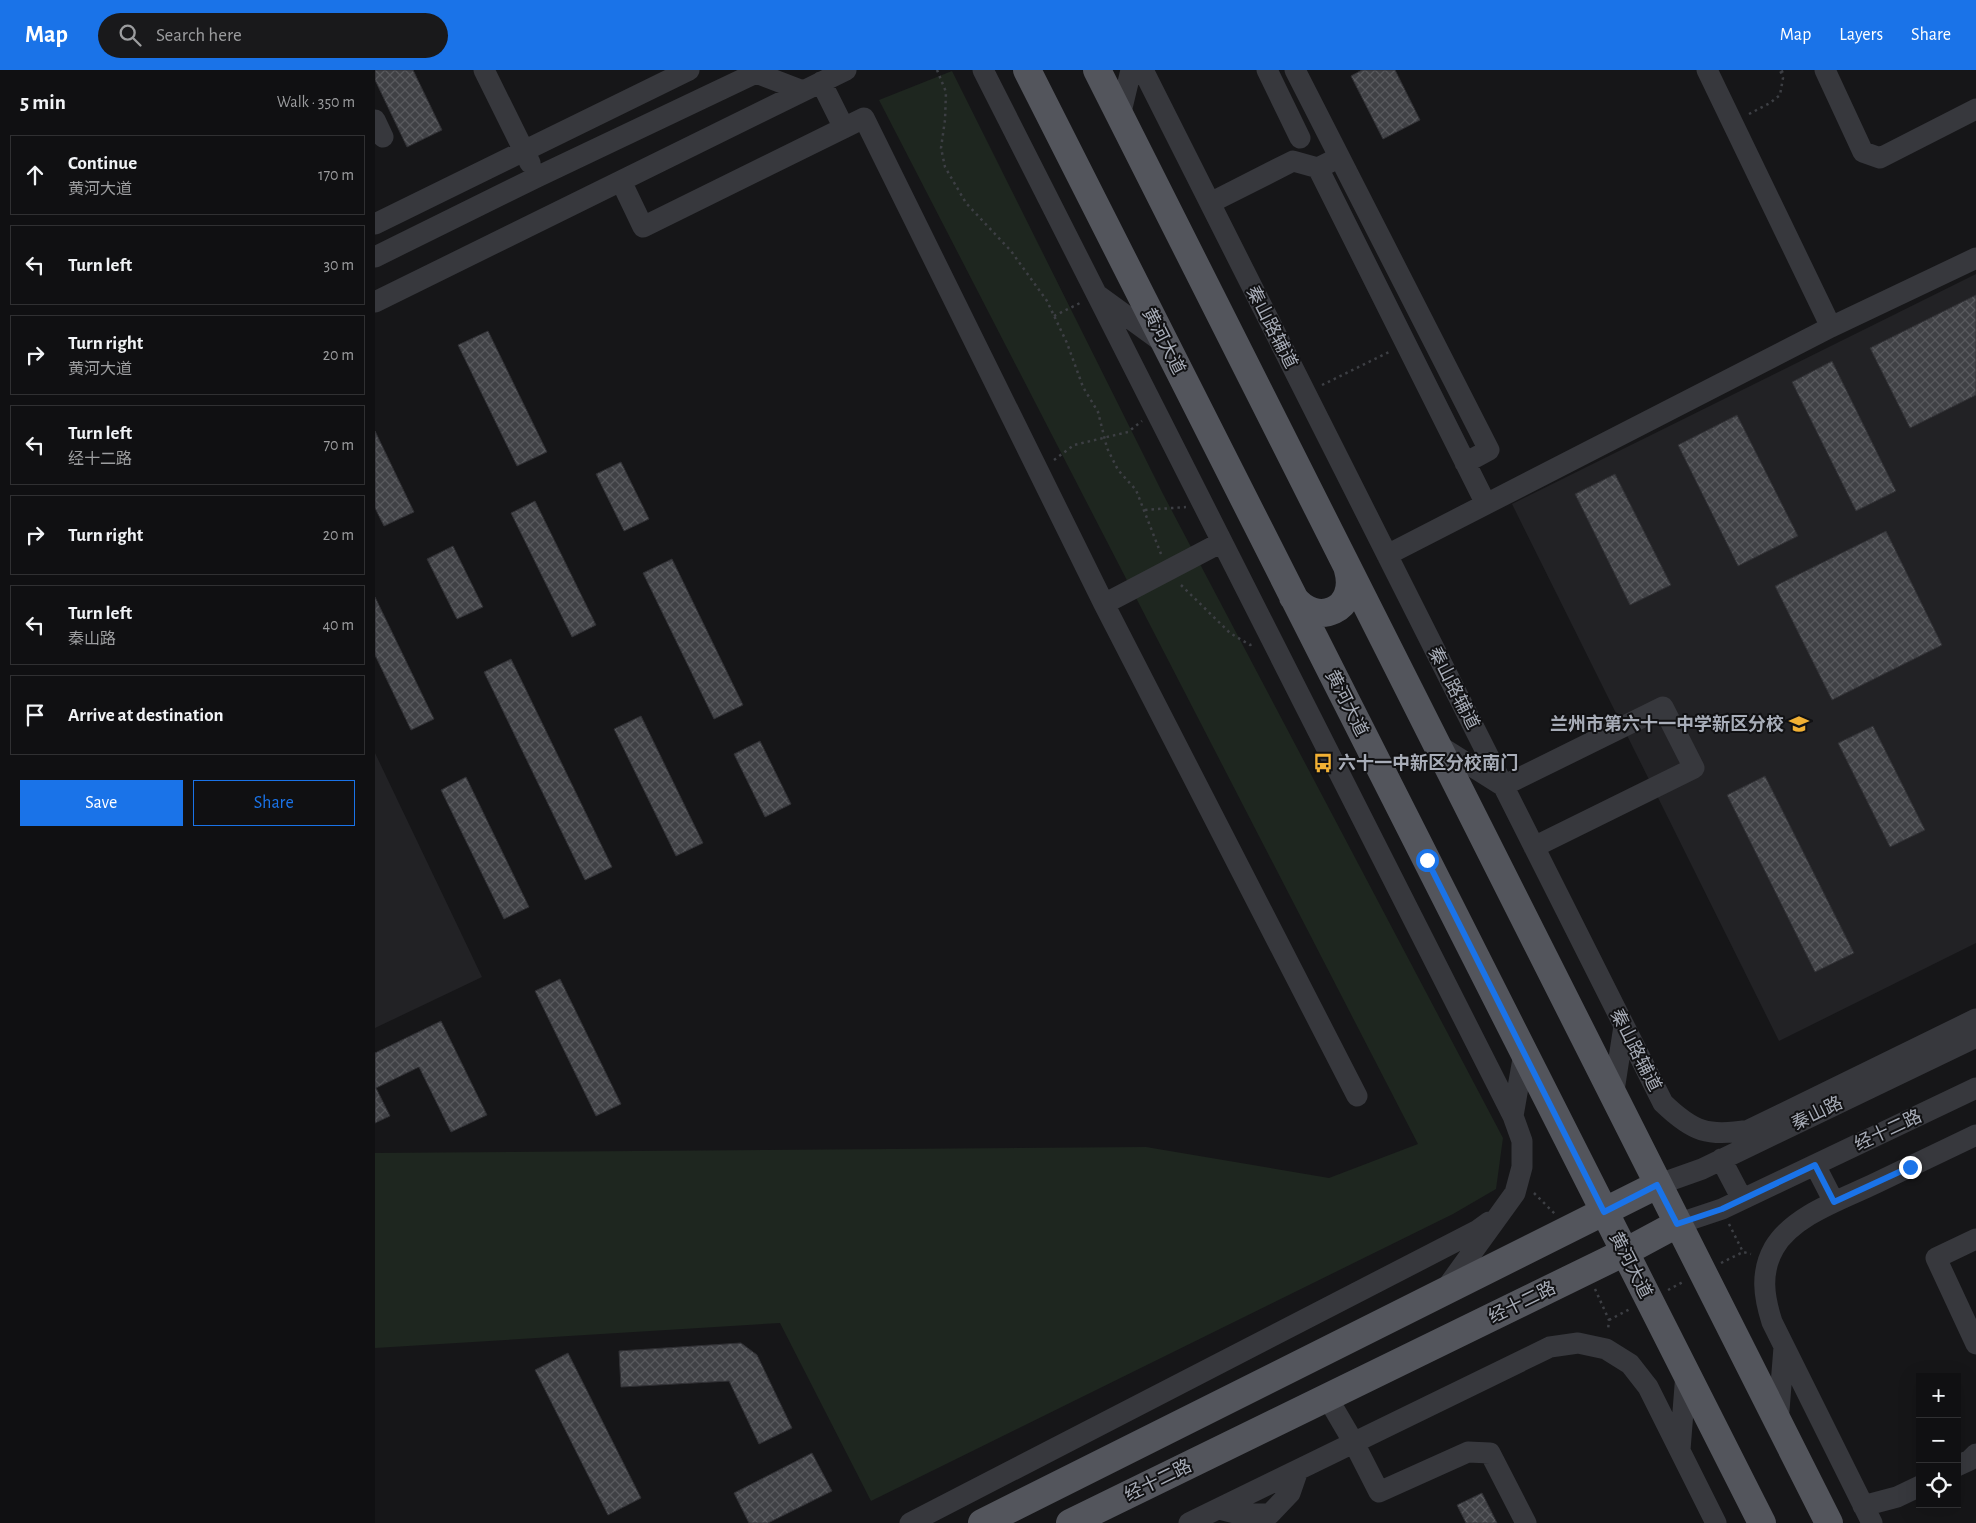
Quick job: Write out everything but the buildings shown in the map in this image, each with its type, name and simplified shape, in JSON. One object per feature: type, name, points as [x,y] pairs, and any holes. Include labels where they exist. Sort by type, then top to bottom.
[{"type":"main road","name":"黄河大道","points":[[1027,70],[1762,1523]]},
{"type":"main road","points":[[1097,70],[1701,1273],[1829,1523]]},
{"type":"main road","points":[[1293,597],[1299,605],[1308,611],[1319,614],[1329,613],[1346,601],[1350,591],[1351,580],[1348,570]]},
{"type":"main road","points":[[982,1523],[1657,1185]]},
{"type":"main road","name":"经十二路","points":[[1070,1523],[1625,1252],[1677,1224]]},
{"type":"street","points":[[484,70],[537,177]]},
{"type":"street","points":[[375,224],[689,70]]},
{"type":"street","points":[[375,301],[846,70]]},
{"type":"street","points":[[983,70],[1513,1116],[1522,1141],[1522,1167],[1515,1192],[1445,1290]]},
{"type":"street","points":[[1120,116],[1131,70]]},
{"type":"street","name":"秦山路辅道","points":[[1143,70],[1663,1103],[1680,1120],[1702,1130],[1726,1134],[1749,1130],[1976,1020]]},
{"type":"street","points":[[1267,70],[1300,138],[1293,161]]},
{"type":"street","points":[[1295,70],[1489,450],[1465,463]]},
{"type":"street","points":[[1707,70],[1831,327]]},
{"type":"street","points":[[1825,70],[1863,152],[1880,158],[1976,110]]},
{"type":"street","points":[[375,257],[759,71],[812,86],[844,128]]},
{"type":"street","points":[[621,181],[643,227],[864,118],[1104,604],[1357,1096]]},
{"type":"street","points":[[1300,138],[1324,125]]},
{"type":"street","points":[[1210,203],[1293,161],[1318,168],[1339,156]]},
{"type":"street","points":[[1318,168],[1486,504]]},
{"type":"street","points":[[1387,555],[1831,327],[1976,258]]},
{"type":"street","points":[[1097,295],[1166,345]]},
{"type":"street","points":[[1104,604],[1222,542]]},
{"type":"street","points":[[1435,743],[1503,786],[1663,707],[1694,768],[1534,847]]},
{"type":"street","points":[[1613,1097],[1624,1026]]},
{"type":"street","name":"秦山路","points":[[1657,1185],[1702,1169],[1976,1037]]},
{"type":"street","points":[[1513,1116],[1524,1054]]},
{"type":"street","name":"经十二路","points":[[1677,1224],[1722,1209],[1742,1200],[1976,1088]]},
{"type":"street","points":[[1916,1488],[1868,1514],[1772,1322],[1765,1298],[1765,1272],[1774,1248],[1790,1228],[1834,1202],[1861,1191],[1976,1135]]},
{"type":"street","points":[[1721,1160],[1742,1200]]},
{"type":"street","points":[[1815,1165],[1834,1202]]},
{"type":"street","points":[[910,1523],[1479,1230],[1499,1214]]},
{"type":"street","points":[[1976,1240],[1936,1258],[1976,1344]]},
{"type":"street","points":[[1189,1523],[1549,1347],[1578,1343],[1606,1349],[1630,1364],[1648,1387],[1716,1523]]},
{"type":"street","points":[[1778,1424],[1784,1347]]},
{"type":"street","points":[[1680,1452],[1686,1373]]},
{"type":"street","points":[[1327,1397],[1354,1443],[1379,1492],[1468,1452],[1491,1454],[1526,1523]]},
{"type":"street","points":[[1961,1464],[1970,1460],[1976,1454]]},
{"type":"street","points":[[1219,1509],[1272,1519],[1290,1493],[1298,1470]]},
{"type":"path","points":[[937,70],[946,92],[941,148],[945,167],[966,203],[1011,251],[1047,301],[1067,343],[1083,387],[1098,412],[1107,448],[1118,470],[1137,490],[1167,571],[1230,633],[1250,645],[1270,636]]},
{"type":"path","points":[[1732,122],[1770,103],[1780,95],[1783,78],[1780,71],[1786,70]]},
{"type":"path","points":[[1054,316],[1097,295]]},
{"type":"path","points":[[1306,393],[1406,343]]},
{"type":"path","points":[[1039,472],[1074,444],[1128,432],[1155,411]]},
{"type":"path","points":[[1145,510],[1186,507],[1201,500]]},
{"type":"path","points":[[1609,1320],[1743,1252]]},
{"type":"shaded area","points":[[952,71],[1163,494],[1503,1138],[1496,1189],[1453,1214],[871,1501],[780,1323],[375,1348],[375,1153],[1146,1147],[1329,1178],[1418,1144],[879,100]]},
{"type":"shaded area","name":"兰州市第六十一中学新区分校","points":[[1976,274],[1976,943],[1779,1041],[1512,504]]},
{"type":"shaded area","points":[[375,753],[482,977],[375,1028]]},
{"type":"place","name":"兰州市第六十一中学新区分校","points":[[1799,724]]},
{"type":"place","name":"六十一中新区分校南门","points":[[1323,763]]},
{"type":"route","points":[[1427,860],[1604,1212],[1657,1185],[1677,1224],[1722,1209],[1815,1165],[1834,1202],[1910,1167]]}]
